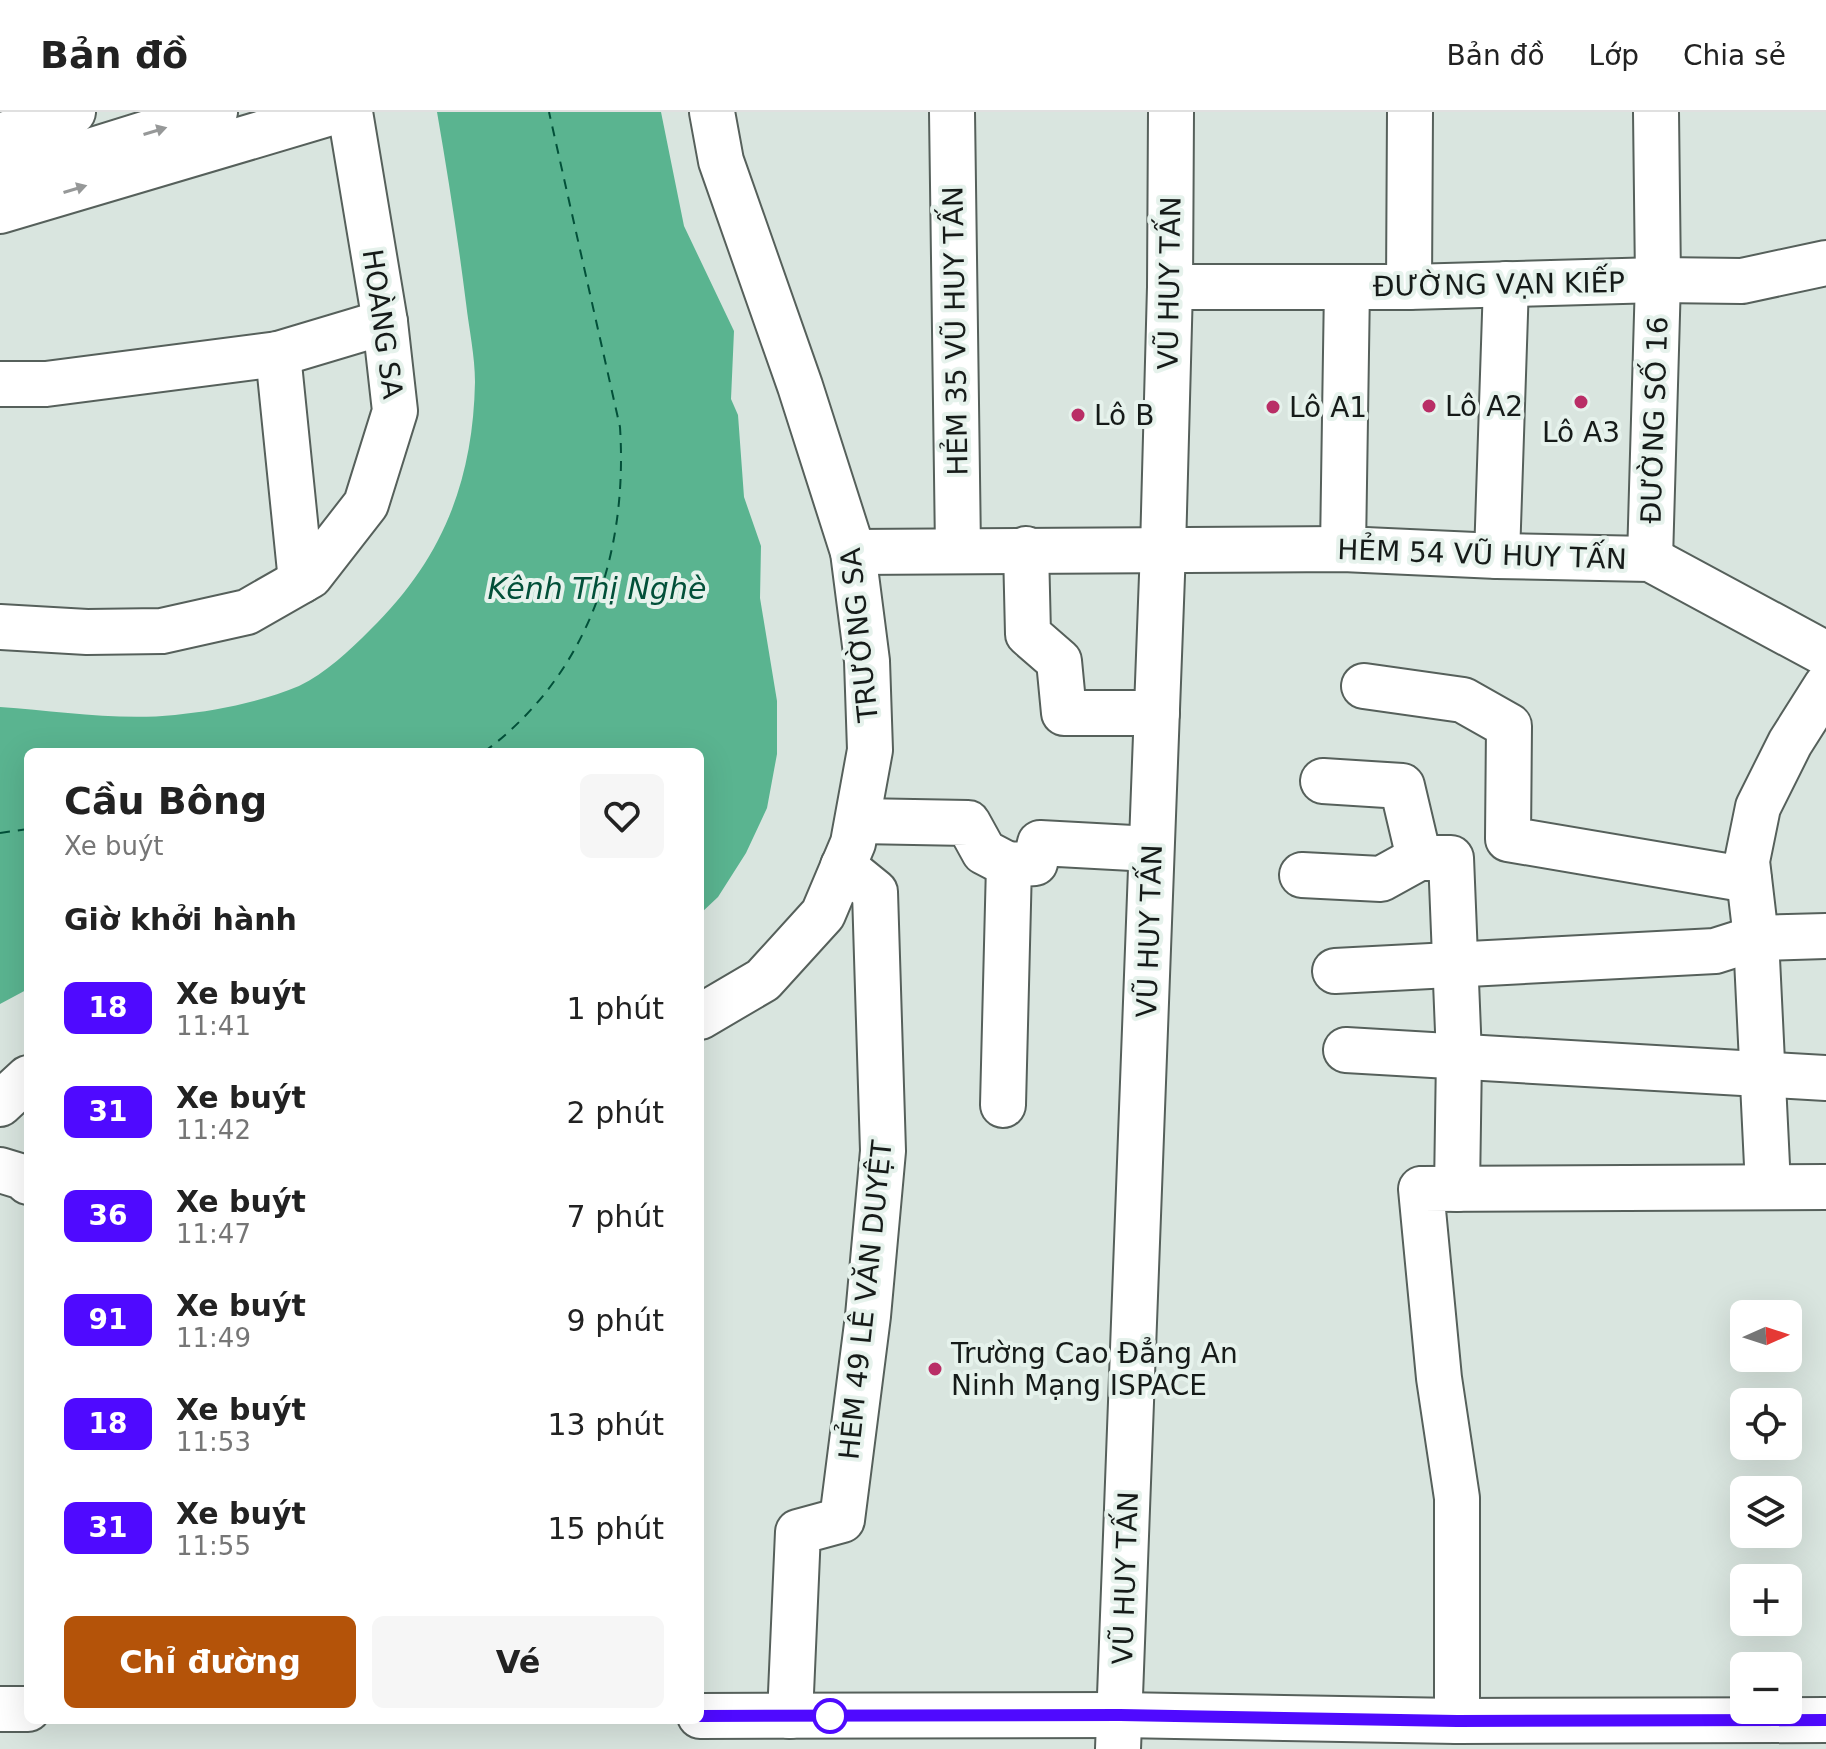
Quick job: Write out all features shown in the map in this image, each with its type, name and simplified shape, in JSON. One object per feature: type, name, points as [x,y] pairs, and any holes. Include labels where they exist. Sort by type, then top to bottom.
[{"type":"street","points":[[0,136],[73,112]]},
{"type":"street","points":[[0,179],[215,112]]},
{"type":"street","points":[[0,211],[334,112]]},
{"type":"street","name":"HOÀNG SA","points":[[0,627],[87,632],[162,631],[247,612],[310,576],[366,504],[395,411],[385,322],[350,112]]},
{"type":"street","name":"TRƯỜNG SA","points":[[704,1015],[763,980],[823,914],[859,821],[870,750],[867,661],[853,552],[800,386],[721,161],[712,112]]},
{"type":"street","name":"HẺM 35 VŨ HUY TẤN","points":[[952,112],[958,549]]},
{"type":"street","name":"VŨ HUY TẤN","points":[[1119,1732],[1163,549],[1171,112]]},
{"type":"street","points":[[1409,287],[1410,112]]},
{"type":"street","name":"ĐƯỜNG SỐ 16","points":[[1650,559],[1658,280],[1656,112]]},
{"type":"street","name":"ĐƯỜNG VẠN KIẾP","points":[[1170,287],[1409,287],[1658,280],[1742,281],[1826,263]]},
{"type":"street","points":[[1497,556],[1506,284]]},
{"type":"street","points":[[1343,549],[1347,287]]},
{"type":"street","points":[[0,384],[46,384],[278,354],[385,322]]},
{"type":"street","points":[[278,354],[301,581]]},
{"type":"street","points":[[1026,549],[1028,634],[1059,661],[1064,713],[1157,713]]},
{"type":"street","name":"HẺM 54 VŨ HUY TẤN","points":[[853,552],[1343,549],[1650,559],[1826,654]]},
{"type":"street","points":[[1364,686],[1463,700],[1509,726],[1508,839],[1749,880]]},
{"type":"street","points":[[1768,1186],[1756,938],[1747,861],[1758,807],[1790,743],[1826,686]]},
{"type":"street","points":[[1323,781],[1402,786],[1419,858]]},
{"type":"street","points":[[859,821],[968,823],[984,852],[1009,865],[1035,863],[1040,843],[1151,849]]},
{"type":"street","points":[[1302,875],[1381,879],[1419,858],[1451,858],[1459,1056],[1457,1189]]},
{"type":"street","points":[[1003,1105],[1009,865]]},
{"type":"street","name":"HẺM 49 LÊ VĂN DUYỆT","points":[[790,1716],[798,1532],[842,1520],[868,1316],[883,1151],[875,892],[843,866]]},
{"type":"street","points":[[1335,971],[1715,951],[1756,938],[1826,936]]},
{"type":"street","points":[[1346,1050],[1826,1078]]},
{"type":"street","points":[[0,1104],[24,1082]]},
{"type":"street","points":[[0,1170],[24,1178]]},
{"type":"street","points":[[1457,1721],[1457,1498],[1439,1378],[1421,1189],[1826,1187]]},
{"type":"street","points":[[0,1709],[24,1709]]},
{"type":"street","points":[[704,1716],[790,1716],[1119,1732],[1457,1721],[1701,1735],[1826,1720]]},
{"type":"water","name":"Kênh Thị Nghè","points":[[437,112],[661,112],[684,226],[734,331],[731,399],[738,415],[744,497],[761,546],[760,598],[777,701],[777,754],[767,808],[746,853],[718,897],[704,910],[704,748],[24,748],[24,991],[0,1004],[0,707],[153,717],[222,708],[299,686],[319,675],[362,638],[416,576],[449,517],[460,486],[468,453],[475,382],[460,255]]},
{"type":"ferry route","points":[[489,748],[520,721],[551,686],[575,648],[594,608],[608,565],[617,520],[621,474],[620,427],[549,112]]},
{"type":"ferry route","points":[[0,833],[24,830]]},
{"type":"bus line","name":"18","points":[[704,1716],[1120,1715],[1457,1721],[1826,1720]]},
{"type":"place","name":"Lô A3","points":[[1581,402]]},
{"type":"place","name":"Lô A2","points":[[1429,406]]},
{"type":"place","name":"Lô A1","points":[[1273,407]]},
{"type":"place","name":"Lô B","points":[[1078,415]]},
{"type":"place","name":"Trường Cao Đẳng An Ninh Mạng ISPACE","points":[[935,1369]]}]
